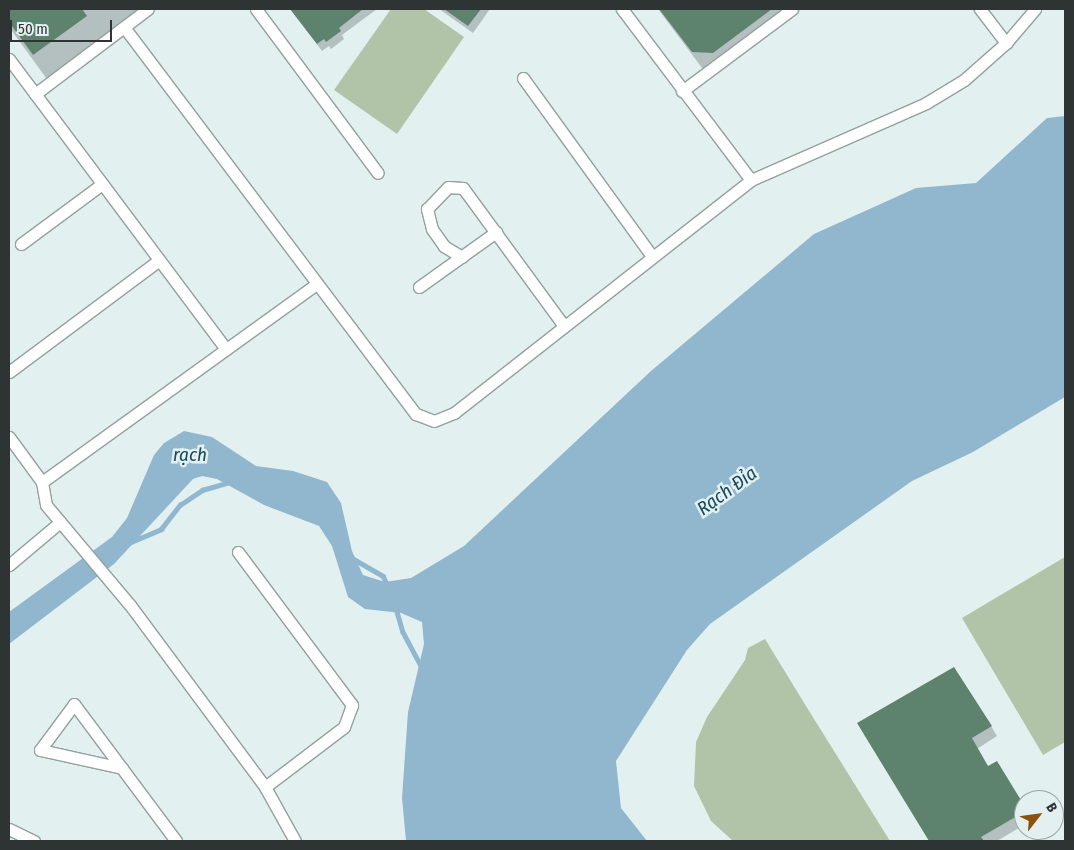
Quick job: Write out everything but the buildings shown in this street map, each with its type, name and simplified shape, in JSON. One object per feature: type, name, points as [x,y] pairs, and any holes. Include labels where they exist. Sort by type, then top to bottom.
[{"type":"street","points":[[35,94],[148,9]]},
{"type":"street","points":[[256,9],[378,173]]},
{"type":"street","points":[[622,9],[751,180]]},
{"type":"street","points":[[682,91],[792,9]]},
{"type":"street","points":[[980,9],[1006,43]]},
{"type":"street","points":[[124,27],[316,285],[416,414],[434,420],[454,413],[751,180],[926,103],[964,80],[1006,43],[1035,9]]},
{"type":"street","points":[[9,59],[226,349]]},
{"type":"street","points":[[523,78],[652,256]]},
{"type":"street","points":[[21,244],[102,184]]},
{"type":"street","points":[[462,256],[444,246],[432,228],[427,209],[448,187],[462,188],[564,326]]},
{"type":"street","points":[[419,287],[496,232]]},
{"type":"street","points":[[9,372],[159,260]]},
{"type":"street","points":[[42,482],[316,285]]},
{"type":"street","points":[[9,437],[42,482],[46,505],[130,605],[265,786],[295,841]]},
{"type":"street","points":[[9,565],[60,522]]},
{"type":"street","points":[[238,552],[352,705],[344,727],[265,786]]},
{"type":"street","points":[[122,768],[40,750],[74,704],[122,768],[176,841]]},
{"type":"street","points":[[9,829],[34,841]]},
{"type":"green space","points":[[391,9],[424,9],[464,37],[397,134],[334,90]]},
{"type":"green space","points":[[1065,557],[1065,742],[1043,755],[962,618]]},
{"type":"green space","points":[[765,639],[890,841],[733,841],[711,821],[694,786],[696,742],[707,717],[745,660],[748,648]]},
{"type":"water","points":[[1065,116],[1065,397],[973,452],[912,481],[710,624],[687,650],[616,761],[621,808],[647,841],[406,841],[402,798],[408,712],[424,644],[422,622],[401,613],[365,609],[348,597],[332,546],[319,526],[264,505],[217,479],[202,476],[193,479],[114,564],[9,644],[9,612],[112,537],[127,518],[154,455],[164,443],[184,431],[212,437],[256,466],[293,471],[327,482],[341,503],[352,551],[363,575],[385,582],[411,578],[464,546],[651,371],[814,234],[916,188],[976,183],[1047,118]]},
{"type":"waterway","points":[[131,542],[161,529],[180,505],[202,490],[230,482]]},
{"type":"waterway","points":[[352,558],[383,576],[388,586]]},
{"type":"waterway","points":[[396,608],[403,632],[422,667]]},
{"type":"water label","name":"rạch","points":[[190,455]]},
{"type":"water label","name":"Rạch Đỉa","points":[[727,491]]}]
